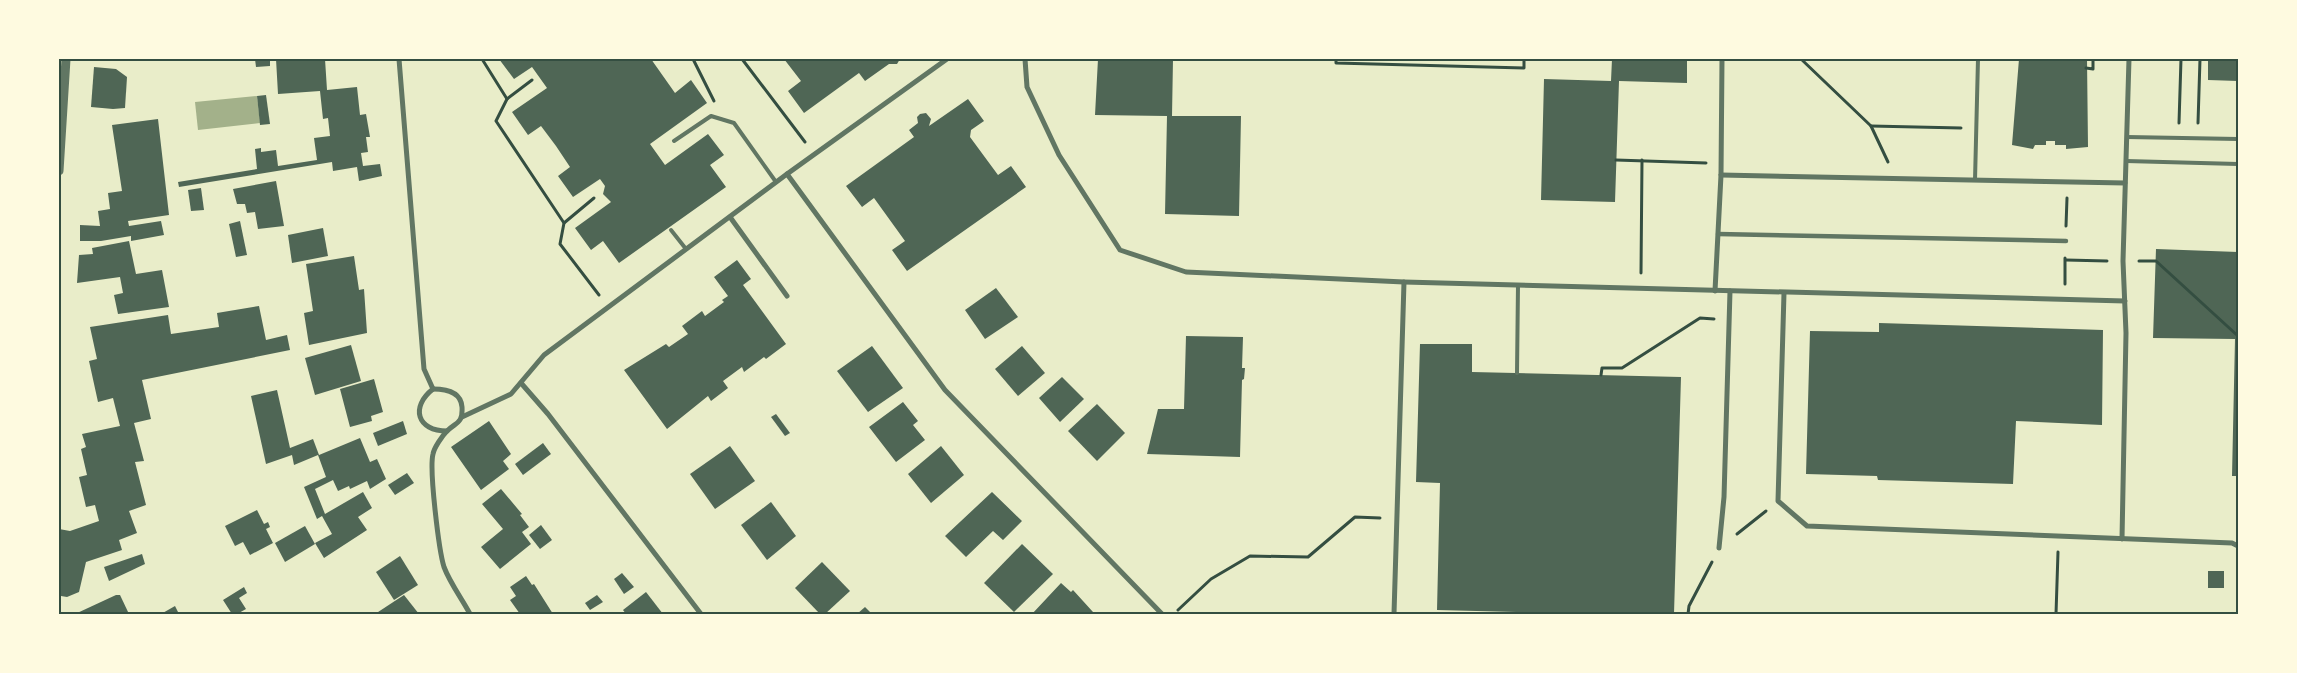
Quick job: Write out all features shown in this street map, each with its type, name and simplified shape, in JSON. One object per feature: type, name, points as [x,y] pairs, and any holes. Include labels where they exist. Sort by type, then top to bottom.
[{"type":"street","points":[[59,171],[66,59]]},
{"type":"street","points":[[400,59],[424,369],[434,389]]},
{"type":"street","points":[[470,614],[444,567],[434,497],[433,453],[447,431],[456,426],[462,417],[511,394],[544,355],[814,154],[947,59]]},
{"type":"street","points":[[1025,59],[1026,87],[1059,155],[1120,250],[1186,272],[1404,282],[2125,301]]},
{"type":"street","points":[[1715,291],[1721,175],[1722,59]]},
{"type":"street","points":[[2122,539],[2125,301],[2123,261],[2129,59]]},
{"type":"street","points":[[787,174],[945,390],[1162,614]]},
{"type":"street","points":[[1721,175],[2125,183]]},
{"type":"street","points":[[730,217],[787,296]]},
{"type":"street","points":[[1718,234],[2066,241]]},
{"type":"street","points":[[1394,614],[1404,282]]},
{"type":"street","points":[[1719,548],[1724,497],[1730,291]]},
{"type":"street","points":[[1784,293],[1778,501],[1807,526],[2232,542],[2238,546]]},
{"type":"street","points":[[521,383],[548,414],[701,614]]},
{"type":"street","points":[[447,431],[434,431],[423,423],[419,410],[423,397],[434,389],[445,389],[456,395],[462,404],[462,417]]},
{"type":"lane","points":[[1976,180],[1978,59]]},
{"type":"lane","points":[[674,141],[711,116],[734,123],[776,182]]},
{"type":"lane","points":[[2127,137],[2238,139]]},
{"type":"lane","points":[[2126,161],[2238,164]]},
{"type":"lane","points":[[670,230],[686,249]]},
{"type":"lane","points":[[1517,373],[1518,284]]},
{"type":"path","points":[[482,59],[507,99]]},
{"type":"path","points":[[693,59],[722,119]]},
{"type":"path","points":[[742,59],[814,154]]},
{"type":"path","points":[[1336,59],[1336,63],[1524,68],[1524,59]]},
{"type":"path","points":[[1801,59],[1871,126],[1895,178]]},
{"type":"path","points":[[2086,68],[2093,69],[2093,59]]},
{"type":"path","points":[[2179,124],[2181,59]]},
{"type":"path","points":[[2170,123],[2198,124],[2200,59]]},
{"type":"path","points":[[532,80],[507,99],[496,121],[564,223]]},
{"type":"path","points":[[1871,126],[1977,129]]},
{"type":"path","points":[[1616,160],[1721,163]]},
{"type":"path","points":[[1641,288],[1642,160]]},
{"type":"path","points":[[594,198],[564,223],[560,244],[608,306]]},
{"type":"path","points":[[2065,260],[2156,261],[2238,336]]},
{"type":"path","points":[[1601,375],[1602,368],[1622,368],[1700,318],[1729,320]]},
{"type":"path","points":[[1688,614],[1689,606],[1719,548],[1778,501]]},
{"type":"path","points":[[1173,614],[1211,579],[1250,556],[1308,557],[1355,517],[1398,518]]},
{"type":"path","points":[[2056,614],[2058,536]]},
{"type":"shaded area","points":[[257,96],[260,123],[198,130],[195,102]]},
{"type":"building","points":[[255,59],[270,59],[270,66],[256,67]]},
{"type":"building","points":[[276,59],[325,59],[327,90],[357,87],[360,115],[366,114],[370,137],[366,137],[368,152],[361,153],[363,166],[380,164],[382,176],[359,181],[357,167],[333,171],[332,162],[179,187],[178,182],[257,169],[255,149],[261,148],[261,152],[276,150],[278,166],[317,160],[314,138],[330,136],[328,118],[323,119],[320,91],[278,94]]},
{"type":"building","points":[[499,59],[651,59],[675,93],[691,80],[707,103],[650,144],[665,165],[708,134],[724,155],[710,165],[726,187],[619,263],[603,241],[591,250],[575,228],[611,202],[603,194],[605,186],[600,179],[573,197],[558,176],[570,167],[556,146],[541,126],[528,135],[512,112],[547,88],[532,67],[514,79]]},
{"type":"building","points":[[784,59],[900,59],[897,64],[889,64],[865,81],[859,73],[804,113],[788,91],[801,81]]},
{"type":"building","points":[[1098,59],[1173,59],[1172,116],[1241,116],[1239,216],[1165,214],[1167,116],[1095,115]]},
{"type":"building","points":[[1612,59],[1687,59],[1687,83],[1619,81],[1615,202],[1541,200],[1544,79],[1611,81]]},
{"type":"building","points":[[2019,59],[2087,59],[2088,147],[2066,149],[2066,145],[2055,145],[2055,141],[2046,141],[2046,145],[2035,145],[2033,149],[2012,145]]},
{"type":"building","points":[[2208,59],[2238,59],[2238,81],[2208,80]]},
{"type":"building","points":[[94,67],[116,69],[127,77],[125,108],[91,107]]},
{"type":"building","points":[[266,95],[270,124],[260,125],[257,96]]},
{"type":"building","points":[[968,99],[984,121],[971,130],[970,137],[998,175],[1011,166],[1026,187],[907,271],[892,250],[905,241],[874,198],[862,207],[846,186],[914,137],[909,130],[918,123],[917,117],[920,114],[926,113],[931,119],[929,126]]},
{"type":"building","points":[[158,119],[169,215],[128,221],[129,226],[161,221],[164,235],[131,241],[131,236],[101,241],[80,241],[80,225],[100,226],[98,211],[110,209],[108,193],[122,191],[112,125]]},
{"type":"building","points":[[276,181],[284,226],[258,229],[255,212],[247,213],[245,204],[237,204],[233,189]]},
{"type":"building","points":[[201,188],[204,210],[191,211],[188,190]]},
{"type":"building","points":[[240,221],[247,255],[236,257],[229,224]]},
{"type":"building","points":[[323,228],[328,256],[292,263],[288,235]]},
{"type":"building","points":[[129,241],[136,274],[162,270],[169,307],[118,314],[114,295],[123,293],[120,277],[77,283],[79,255],[93,254],[92,248]]},
{"type":"building","points":[[2156,249],[2238,252],[2238,476],[2232,476],[2235,339],[2153,338]]},
{"type":"building","points":[[354,256],[359,290],[364,289],[367,333],[309,345],[304,313],[313,311],[306,264]]},
{"type":"building","points":[[737,260],[751,279],[743,285],[786,344],[744,372],[742,367],[723,381],[728,388],[711,401],[708,396],[667,429],[624,370],[666,344],[669,347],[688,334],[682,326],[702,311],[705,316],[724,302],[722,300],[728,296],[714,277]]},
{"type":"building","points":[[996,288],[1018,317],[985,339],[965,310]]},
{"type":"building","points":[[259,306],[266,340],[287,335],[290,350],[142,380],[151,419],[134,423],[144,461],[135,462],[146,505],[129,511],[137,533],[119,540],[122,550],[86,562],[79,592],[67,597],[61,596],[59,605],[59,529],[70,531],[99,521],[95,505],[86,507],[79,477],[87,475],[81,449],[86,447],[82,434],[120,426],[113,398],[98,402],[89,361],[97,359],[90,327],[168,315],[171,334],[219,327],[217,313]]},
{"type":"building","points":[[1879,323],[2103,330],[2102,425],[2016,421],[2013,484],[1878,480],[1877,476],[1806,474],[1810,331],[1879,332]]},
{"type":"building","points":[[1186,336],[1243,337],[1242,368],[1245,368],[1244,379],[1242,380],[1240,457],[1147,454],[1158,409],[1184,409]]},
{"type":"building","points":[[1420,344],[1472,344],[1472,372],[1681,377],[1674,614],[1437,610],[1440,483],[1416,482]]},
{"type":"building","points":[[351,345],[361,381],[315,395],[305,358]]},
{"type":"building","points":[[872,346],[903,388],[868,412],[837,371]]},
{"type":"building","points":[[1022,346],[1045,373],[1018,396],[995,369]]},
{"type":"building","points":[[1062,377],[1084,399],[1060,422],[1039,398]]},
{"type":"building","points":[[374,379],[383,412],[371,416],[372,421],[350,427],[340,389]]},
{"type":"building","points":[[277,390],[290,448],[313,439],[319,455],[360,438],[370,462],[377,459],[386,479],[370,489],[367,481],[350,489],[349,486],[338,491],[333,480],[315,489],[325,514],[363,492],[372,508],[358,517],[367,530],[324,558],[315,543],[332,534],[322,516],[317,519],[304,487],[326,477],[318,455],[294,465],[292,455],[266,464],[251,396]]},
{"type":"building","points":[[903,402],[918,421],[913,425],[925,440],[896,462],[869,427]]},
{"type":"building","points":[[1097,404],[1125,433],[1097,461],[1068,431]]},
{"type":"building","points":[[776,414],[790,433],[785,436],[771,417]]},
{"type":"building","points":[[403,421],[407,434],[378,446],[373,433]]},
{"type":"building","points":[[489,421],[511,454],[503,461],[509,469],[481,490],[451,447]]},
{"type":"building","points":[[543,443],[551,454],[523,475],[515,464]]},
{"type":"building","points":[[730,446],[755,481],[715,509],[690,474]]},
{"type":"building","points":[[941,446],[964,475],[931,503],[908,474]]},
{"type":"building","points":[[407,473],[414,483],[395,495],[388,485]]},
{"type":"building","points":[[501,489],[522,514],[520,515],[529,527],[522,532],[531,544],[500,569],[481,547],[503,529],[482,504]]},
{"type":"building","points":[[992,492],[1022,521],[1003,540],[993,531],[966,557],[945,536]]},
{"type":"building","points":[[771,502],[796,536],[767,560],[741,525]]},
{"type":"building","points":[[257,510],[264,524],[268,522],[270,527],[266,529],[273,543],[250,555],[243,542],[235,546],[225,526]]},
{"type":"building","points":[[541,525],[552,540],[540,549],[529,535]]},
{"type":"building","points":[[305,526],[315,544],[285,562],[275,543]]},
{"type":"building","points":[[1022,544],[1053,574],[1014,612],[984,583]]},
{"type":"building","points":[[142,554],[145,564],[109,581],[104,567]]},
{"type":"building","points":[[400,556],[418,585],[394,600],[376,572]]},
{"type":"building","points":[[822,562],[850,591],[825,614],[820,614],[795,588]]},
{"type":"building","points":[[2208,571],[2224,571],[2224,588],[2208,588]]},
{"type":"building","points":[[622,573],[634,587],[624,594],[614,579]]},
{"type":"building","points":[[526,576],[532,585],[534,584],[553,614],[520,614],[510,600],[516,596],[510,587]]},
{"type":"building","points":[[1061,583],[1071,592],[1073,590],[1093,612],[1091,614],[1032,614]]},
{"type":"building","points":[[244,587],[247,593],[239,598],[246,609],[237,614],[232,614],[223,600]]},
{"type":"building","points":[[646,592],[663,614],[626,614],[623,610]]},
{"type":"building","points":[[116,595],[120,595],[129,614],[75,614]]},
{"type":"building","points":[[404,595],[419,614],[375,614]]},
{"type":"building","points":[[597,595],[603,602],[590,610],[585,603]]},
{"type":"building","points":[[175,606],[179,614],[161,614]]},
{"type":"building","points":[[865,607],[872,614],[857,614]]}]
